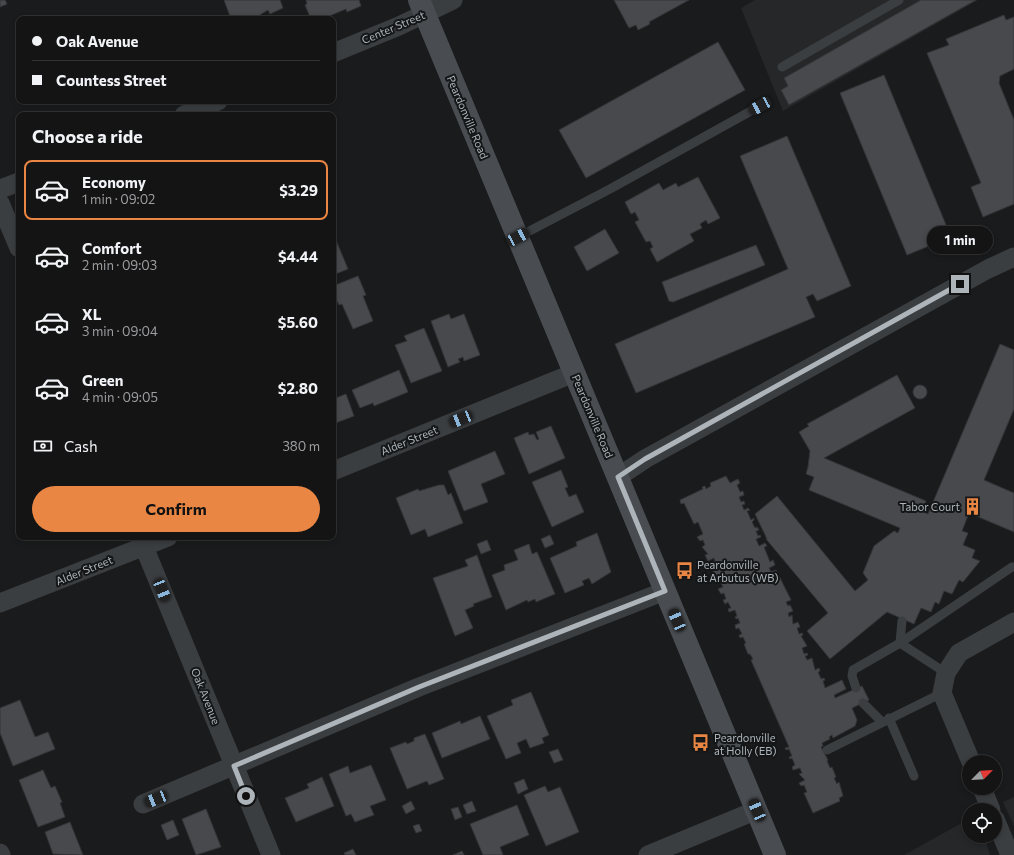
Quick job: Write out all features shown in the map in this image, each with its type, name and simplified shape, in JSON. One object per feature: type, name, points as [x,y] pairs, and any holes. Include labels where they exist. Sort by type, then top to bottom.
[{"type":"main road","name":"Peardonville Road","points":[[422,7],[775,855]]},
{"type":"street","name":"Center Street","points":[[336,51],[422,7],[453,0]]},
{"type":"street","points":[[198,112],[212,104]]},
{"type":"street","points":[[0,189],[16,183]]},
{"type":"street","points":[[0,204],[16,241]]},
{"type":"street","points":[[618,477],[645,459],[988,269],[1014,257]]},
{"type":"street","name":"Alder Street","points":[[336,470],[574,373]]},
{"type":"street","name":"Alder Street","points":[[0,603],[142,542],[152,540]]},
{"type":"street","name":"Oak Avenue","points":[[142,542],[271,855]]},
{"type":"street","points":[[143,804],[419,687],[665,591]]},
{"type":"street","points":[[968,755],[942,692],[946,672],[959,653],[1014,622]]},
{"type":"street","points":[[648,855],[757,810]]},
{"type":"street","points":[[1002,836],[1010,855]]},
{"type":"lane","points":[[782,67],[899,0]]},
{"type":"lane","points":[[518,237],[610,189],[760,106]]},
{"type":"lane","points":[[856,688],[852,676],[853,670],[900,643],[1012,566],[1014,567]]},
{"type":"lane","points":[[900,643],[902,621]]},
{"type":"lane","points":[[900,643],[946,672]]},
{"type":"lane","points":[[827,750],[942,692]]},
{"type":"lane","points":[[863,702],[885,720],[914,776]]},
{"type":"shaded area","points":[[755,0],[978,0],[783,111],[741,8]]},
{"type":"shaded area","points":[[1014,797],[1014,826],[1003,802]]},
{"type":"shaded area","points":[[962,823],[962,843],[986,843],[990,855],[904,855]]},
{"type":"building","points":[[0,0],[5,0],[7,4],[0,7]]},
{"type":"building","points":[[224,0],[280,0],[283,8],[270,14],[268,10],[258,16],[230,16]]},
{"type":"building","points":[[306,0],[359,0],[361,6],[347,12],[346,9],[329,16],[310,16],[305,5],[307,4]]},
{"type":"building","points":[[614,0],[689,0],[649,22],[650,24],[638,30],[636,25],[629,28]]},
{"type":"building","points":[[921,0],[976,0],[789,105],[781,90],[788,86],[784,78]]},
{"type":"building","points":[[1004,15],[1006,20],[1014,17],[1014,69],[1000,76],[999,83],[1014,120],[1014,204],[983,217],[971,187],[981,183],[927,53],[949,45],[946,39]]},
{"type":"building","points":[[718,42],[745,90],[586,178],[559,130]]},
{"type":"building","points":[[884,75],[951,237],[907,255],[840,93]]},
{"type":"building","points":[[787,136],[851,286],[817,301],[813,294],[806,297],[815,317],[636,393],[615,344],[788,269],[740,156]]},
{"type":"building","points":[[698,177],[720,218],[708,224],[706,220],[700,224],[702,228],[690,234],[694,241],[657,262],[650,249],[653,247],[650,241],[646,242],[635,222],[639,220],[635,212],[631,214],[625,202],[659,183],[663,190],[676,183],[678,187]]},
{"type":"building","points":[[605,229],[619,253],[587,271],[574,247]]},
{"type":"building","points":[[336,240],[348,269],[336,274]]},
{"type":"building","points":[[756,245],[765,265],[673,302],[669,301],[662,282]]},
{"type":"building","points":[[358,276],[366,295],[363,296],[373,321],[353,329],[342,304],[339,305],[336,299],[336,285]]},
{"type":"building","points":[[449,314],[451,319],[464,314],[480,355],[464,361],[463,357],[458,359],[460,362],[448,367],[431,321]]},
{"type":"building","points":[[424,328],[442,371],[411,383],[395,345],[407,341],[404,336]]},
{"type":"building","name":"Tabor Court","points":[[1000,344],[1014,350],[1014,409],[984,480],[1014,493],[1014,532],[969,513],[962,531],[968,533],[963,545],[975,550],[972,558],[980,561],[963,582],[959,580],[952,594],[944,591],[939,604],[935,602],[931,612],[921,608],[914,624],[887,612],[830,659],[807,631],[828,613],[766,539],[755,514],[777,496],[855,591],[868,580],[863,573],[874,546],[894,531],[898,533],[900,528],[809,490],[814,477],[806,474],[810,451],[799,432],[809,426],[807,424],[897,375],[915,408],[824,458],[926,501],[921,511],[928,514]]},
{"type":"building","points":[[399,370],[408,392],[374,406],[373,403],[360,408],[352,390]]},
{"type":"building","points":[[920,385],[925,387],[927,392],[925,397],[920,399],[915,397],[913,392],[915,387]]},
{"type":"building","points":[[346,394],[354,416],[336,423],[336,398]]},
{"type":"building","points":[[551,426],[565,458],[529,474],[514,438],[528,432],[529,435],[534,434],[537,440],[539,439],[536,432]]},
{"type":"building","points":[[495,451],[505,474],[481,484],[488,502],[464,511],[448,471]]},
{"type":"building","points":[[561,470],[568,487],[565,488],[569,497],[576,494],[584,512],[552,527],[532,482]]},
{"type":"building","points":[[726,476],[730,483],[738,479],[740,483],[737,485],[740,492],[743,491],[744,495],[739,497],[741,502],[744,501],[745,504],[742,505],[744,510],[748,508],[750,510],[747,511],[751,520],[754,518],[752,522],[755,528],[757,527],[759,530],[756,531],[758,536],[760,535],[761,537],[756,539],[759,546],[765,543],[767,546],[764,547],[770,562],[773,560],[775,565],[769,568],[771,572],[776,570],[791,600],[786,602],[788,606],[790,605],[793,611],[788,613],[789,617],[792,615],[793,624],[798,622],[800,627],[797,628],[799,634],[802,633],[803,635],[801,636],[807,646],[802,648],[804,654],[807,653],[808,655],[805,656],[807,660],[812,658],[815,670],[819,668],[820,671],[818,672],[821,679],[824,678],[825,680],[823,681],[825,688],[842,680],[846,689],[834,695],[835,698],[862,686],[869,700],[852,708],[857,720],[855,726],[833,738],[832,735],[829,737],[830,739],[822,743],[823,746],[821,747],[828,760],[827,761],[830,768],[832,767],[837,784],[839,782],[843,796],[839,798],[840,801],[813,813],[804,793],[807,792],[804,785],[801,786],[799,783],[805,780],[799,774],[802,773],[800,768],[793,770],[792,767],[795,765],[792,758],[790,759],[789,757],[792,756],[789,749],[786,750],[785,748],[789,747],[751,660],[753,659],[750,654],[748,654],[744,644],[746,643],[743,637],[740,638],[739,635],[742,634],[739,628],[736,629],[735,625],[740,623],[738,618],[736,619],[735,617],[737,616],[735,610],[729,612],[728,609],[731,608],[728,602],[725,604],[723,600],[726,599],[724,593],[721,594],[718,589],[723,587],[717,575],[715,577],[713,571],[718,569],[717,565],[714,566],[712,562],[715,561],[714,558],[708,561],[705,555],[708,554],[702,547],[705,545],[703,540],[700,541],[697,537],[703,534],[698,522],[694,524],[684,503],[681,504],[680,500],[703,489],[702,487],[705,486],[706,489],[711,486],[710,483]]},
{"type":"building","points":[[444,485],[448,495],[451,493],[463,523],[428,537],[425,529],[411,535],[396,498],[418,489],[419,491]]},
{"type":"building","points":[[597,533],[611,572],[592,584],[589,578],[582,581],[584,585],[565,593],[550,558],[577,546],[576,542]]},
{"type":"building","points":[[550,535],[554,544],[545,548],[541,539]]},
{"type":"building","points":[[487,540],[491,550],[481,554],[477,544]]},
{"type":"building","points":[[529,544],[532,554],[537,552],[555,594],[536,602],[535,599],[528,602],[527,600],[506,610],[492,575],[505,570],[504,565],[518,560],[514,550]]},
{"type":"building","points":[[477,555],[492,597],[473,604],[474,606],[465,610],[473,628],[455,636],[433,578],[468,566],[465,560]]},
{"type":"building","points":[[531,692],[549,735],[542,738],[544,743],[530,748],[526,739],[517,743],[521,753],[506,759],[487,716],[513,705],[511,700]]},
{"type":"building","points":[[20,700],[35,737],[48,732],[55,749],[13,766],[0,733],[0,708]]},
{"type":"building","points":[[480,716],[490,739],[442,758],[432,733],[460,721],[461,724]]},
{"type":"building","points":[[425,734],[444,779],[429,785],[427,781],[407,789],[390,748],[406,742],[407,744],[414,741],[414,738]]},
{"type":"building","points":[[558,749],[563,760],[554,763],[549,752]]},
{"type":"building","points":[[371,765],[386,800],[370,806],[374,815],[355,822],[351,814],[346,816],[329,774],[348,766],[350,773]]},
{"type":"building","points":[[43,770],[51,788],[55,786],[62,802],[60,803],[65,817],[38,827],[19,780]]},
{"type":"building","points":[[322,777],[334,806],[296,822],[285,798],[309,788],[307,784]]},
{"type":"building","points":[[524,779],[528,789],[518,794],[514,783]]},
{"type":"building","points":[[545,786],[548,792],[560,787],[579,832],[546,846],[524,795]]},
{"type":"building","points":[[411,801],[415,809],[406,814],[402,806]]},
{"type":"building","points":[[472,801],[476,811],[467,814],[463,805]]},
{"type":"building","points":[[517,805],[529,835],[500,847],[503,855],[483,855],[470,824]]},
{"type":"building","points":[[458,807],[462,817],[455,820],[451,809]]},
{"type":"building","points":[[206,809],[221,847],[196,855],[182,819]]},
{"type":"building","points":[[173,820],[179,835],[167,840],[161,825]]},
{"type":"building","points":[[70,822],[83,855],[53,854],[45,832]]},
{"type":"building","points":[[419,824],[422,831],[416,833],[413,826]]},
{"type":"building","points":[[353,849],[356,855],[345,855],[344,853]]},
{"type":"building","points":[[462,851],[464,855],[453,855]]},
{"type":"place","name":"Tabor Court","points":[[973,506]]},
{"type":"place","name":"Peardonville at Arbutus (WB)","points":[[684,570]]},
{"type":"place","name":"Peardonville at Holly (EB)","points":[[701,743]]},
{"type":"route","points":[[246,796],[234,766],[419,687],[665,591],[618,477],[645,459],[960,284]]}]
